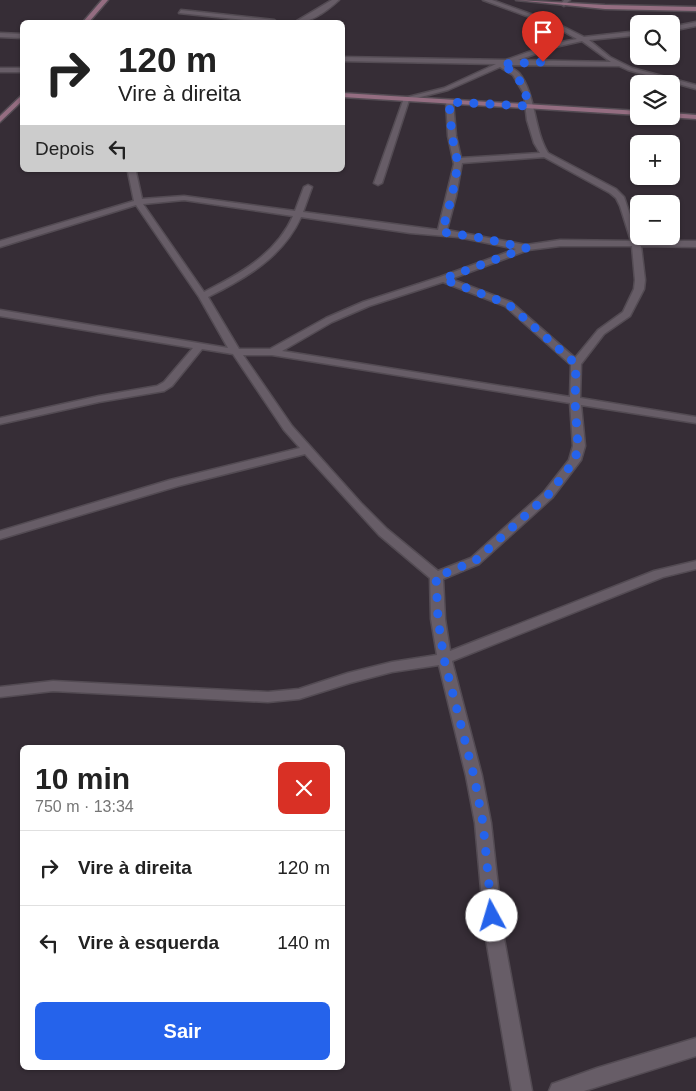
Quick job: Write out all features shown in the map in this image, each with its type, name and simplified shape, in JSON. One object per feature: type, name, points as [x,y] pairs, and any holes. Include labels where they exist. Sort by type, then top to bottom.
[{"type":"street","points":[[88,20],[105,0]]},
{"type":"street","points":[[303,20],[336,0]]},
{"type":"street","points":[[486,0],[556,25],[583,39],[608,58],[620,64],[696,87]]},
{"type":"street","points":[[520,0],[696,9]]},
{"type":"street","points":[[181,12],[255,20]]},
{"type":"street","points":[[680,27],[696,24]]},
{"type":"street","points":[[406,99],[446,89],[503,63],[553,45],[583,39],[630,34]]},
{"type":"street","points":[[0,35],[20,36]]},
{"type":"street","points":[[345,59],[620,64]]},
{"type":"street","points":[[503,63],[516,74],[527,94],[528,106],[538,142],[545,155]]},
{"type":"street","points":[[0,70],[20,70]]},
{"type":"street","points":[[345,95],[630,112]]},
{"type":"street","points":[[0,120],[20,99]]},
{"type":"street","points":[[378,183],[406,99]]},
{"type":"street","points":[[442,232],[452,196],[458,161],[452,136],[449,102]]},
{"type":"street","points":[[680,116],[696,117]]},
{"type":"street","points":[[458,161],[545,155],[613,191],[620,197],[630,226]]},
{"type":"street","points":[[132,172],[138,202],[186,275],[203,296],[264,395],[307,450],[383,532],[436,577],[438,619],[444,659],[474,776],[483,823],[494,933],[522,1091]]},
{"type":"street","points":[[203,296],[246,272],[268,257],[290,231],[299,214],[308,186]]},
{"type":"street","points":[[0,244],[138,202],[184,198],[410,230],[442,232],[482,238],[526,248]]},
{"type":"street","points":[[272,352],[344,313],[526,248],[560,243],[630,244]]},
{"type":"street","points":[[680,244],[696,244]]},
{"type":"street","points":[[436,577],[475,561],[548,495],[575,460],[578,446],[575,402],[576,364],[601,332],[627,314],[631,308],[639,289],[640,280],[636,245]]},
{"type":"street","points":[[443,279],[508,304],[576,364]]},
{"type":"street","points":[[0,312],[236,352],[272,352],[696,420]]},
{"type":"street","points":[[0,421],[160,389],[168,384],[200,346]]},
{"type":"street","points":[[0,534],[174,483],[307,450]]},
{"type":"street","points":[[0,692],[53,686],[268,697],[299,694],[392,666],[444,659],[658,574],[696,565]]},
{"type":"street","points":[[559,1091],[597,1077],[696,1047]]},
{"type":"route","points":[[492,916],[483,823],[474,776],[444,659],[438,619],[436,577],[475,561],[548,495],[575,460],[578,446],[575,402],[576,364],[508,304],[443,279],[526,248],[482,238],[442,232],[458,164],[452,136],[449,102],[528,106],[527,94],[516,74],[501,64],[505,62],[543,62]]}]
